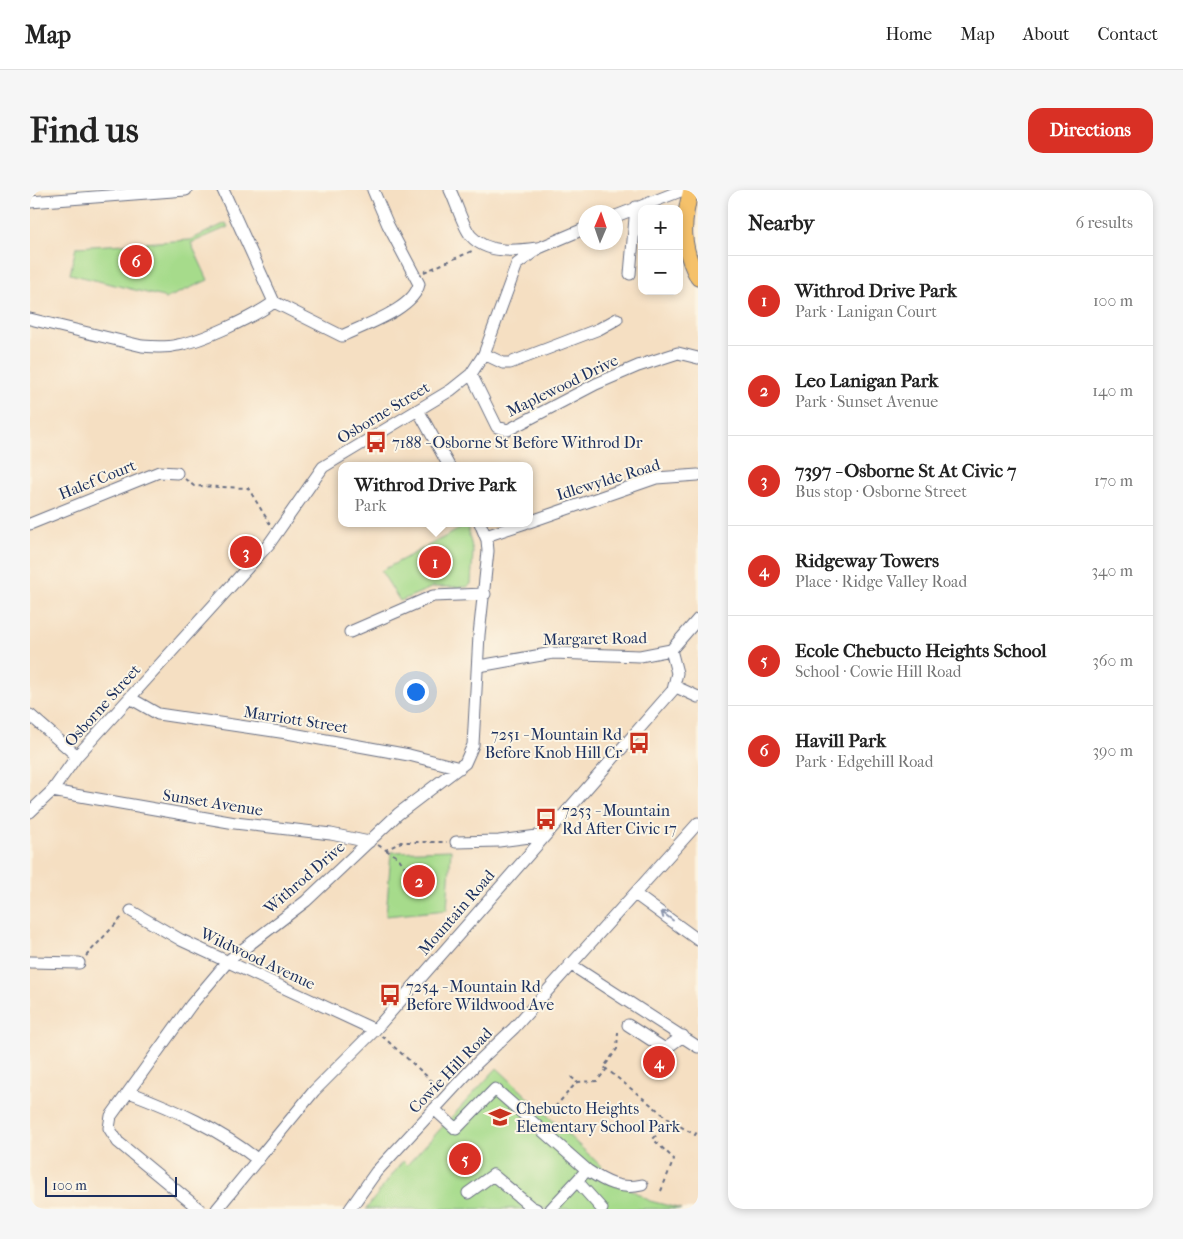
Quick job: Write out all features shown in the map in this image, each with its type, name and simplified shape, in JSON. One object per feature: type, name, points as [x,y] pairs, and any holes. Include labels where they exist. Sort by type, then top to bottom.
[{"type":"main road","points":[[691,190],[687,205],[685,241],[687,259],[698,278]]},
{"type":"street","points":[[30,202],[186,190]]},
{"type":"street","points":[[223,190],[274,302],[329,332],[342,336],[406,304],[417,293],[419,284],[388,225],[373,190]]},
{"type":"street","points":[[450,190],[470,236],[483,246],[516,251],[539,248]]},
{"type":"street","points":[[623,213],[683,190]]},
{"type":"street","points":[[630,274],[636,207]]},
{"type":"street","name":"Osborne Street","points":[[30,812],[52,792],[77,756],[276,535],[323,467],[418,410],[471,374],[484,354],[517,264],[539,248],[578,231]]},
{"type":"street","points":[[30,319],[142,346],[159,347],[189,342],[259,313],[274,302]]},
{"type":"street","points":[[484,354],[503,363],[510,363],[598,329],[617,319]]},
{"type":"street","name":"Maplewood Drive","points":[[471,374],[497,426],[508,430],[596,384],[644,364],[678,353],[698,358]]},
{"type":"street","points":[[418,410],[447,462]]},
{"type":"street","name":"Halef Court","points":[[30,524],[159,472],[177,473]]},
{"type":"street","name":"Idlewylde Road","points":[[533,521],[656,478],[698,475]]},
{"type":"street","name":"Withrod Drive","points":[[199,1209],[121,1146],[112,1136],[109,1128],[110,1120],[191,1005],[228,960],[306,901],[398,814],[460,768],[473,746],[479,666],[479,635],[485,594],[488,551],[486,536],[482,527]]},
{"type":"street","points":[[486,536],[512,527]]},
{"type":"street","points":[[350,632],[433,596],[485,594]]},
{"type":"street","name":"Margaret Road","points":[[479,666],[553,653],[640,656],[671,650],[698,619]]},
{"type":"street","points":[[671,650],[677,668],[674,686],[698,697]]},
{"type":"street","name":"Mountain Road","points":[[217,1209],[314,1091],[375,1030],[674,686]]},
{"type":"street","name":"Marriott Street","points":[[130,698],[158,714],[287,733],[409,755],[460,768]]},
{"type":"street","points":[[30,715],[77,756]]},
{"type":"street","name":"Sunset Avenue","points":[[52,792],[235,823],[331,834],[369,842]]},
{"type":"street","name":"Cowie Hill Road","points":[[350,1209],[376,1172],[434,1109],[514,1028],[698,823]]},
{"type":"street","points":[[456,842],[499,841],[545,835]]},
{"type":"street","points":[[635,894],[698,940]]},
{"type":"street","name":"Wildwood Avenue","points":[[131,911],[181,940],[228,960],[375,1030]]},
{"type":"street","points":[[30,962],[78,963]]},
{"type":"street","points":[[570,964],[698,1047]]},
{"type":"street","points":[[623,1028],[665,1049],[683,1036]]},
{"type":"street","points":[[434,1109],[456,1129],[495,1089],[587,1170],[611,1184],[629,1188],[642,1185]]},
{"type":"street","points":[[129,1092],[194,1119],[234,1142],[258,1160]]},
{"type":"street","points":[[551,1209],[587,1170]]},
{"type":"street","points":[[468,1193],[493,1175],[531,1207],[536,1209]]},
{"type":"street","points":[[577,1181],[602,1209]]},
{"type":"path","points":[[414,276],[483,246]]},
{"type":"path","points":[[177,473],[194,486],[248,488],[276,535]]},
{"type":"path","points":[[369,842],[376,842],[398,857],[407,870]]},
{"type":"path","points":[[386,850],[401,842],[456,842]]},
{"type":"path","points":[[78,963],[125,913],[131,911]]},
{"type":"path","points":[[623,1028],[617,1049],[604,1067],[606,1070],[670,1120],[694,1135],[698,1130]]},
{"type":"path","points":[[375,1030],[448,1095]]},
{"type":"path","points":[[571,1078],[576,1082],[597,1081],[606,1070]]},
{"type":"path","points":[[556,1107],[576,1082]]},
{"type":"path","points":[[661,1192],[674,1159],[653,1139],[670,1120]]},
{"type":"green space","points":[[226,223],[228,227],[191,243],[208,280],[165,299],[70,274],[76,247],[190,240]]},
{"type":"green space","points":[[463,527],[467,527],[473,552],[471,584],[467,587],[433,587],[400,601],[381,571]]},
{"type":"green space","points":[[451,850],[447,910],[386,916],[391,852]]},
{"type":"green space","name":"Chebucto Heights Elementary School Park","points":[[497,1068],[618,1182],[650,1201],[681,1209],[366,1209],[403,1161],[407,1165]]},
{"type":"place","name":"Havill Park","points":[[136,261]]},
{"type":"place","name":"7188 - Osborne St Before Withrod Dr","points":[[376,442]]},
{"type":"place","name":"7397 - Osborne St At Civic 7","points":[[246,552]]},
{"type":"place","name":"Withrod Drive Park","points":[[435,562]]},
{"type":"place","name":"7251 - Mountain Rd Before Knob Hill Cr","points":[[639,743]]},
{"type":"place","name":"7253 - Mountain Rd After Civic 17","points":[[546,819]]},
{"type":"place","name":"Leo Lanigan Park","points":[[419,881]]},
{"type":"place","name":"7254 - Mountain Rd Before Wildwood Ave","points":[[390,995]]},
{"type":"place","name":"Ridgeway Towers","points":[[659,1062]]},
{"type":"place","name":"Chebucto Heights Elementary School Park","points":[[500,1117]]},
{"type":"place","name":"Ecole Chebucto Heights School","points":[[465,1159]]}]
